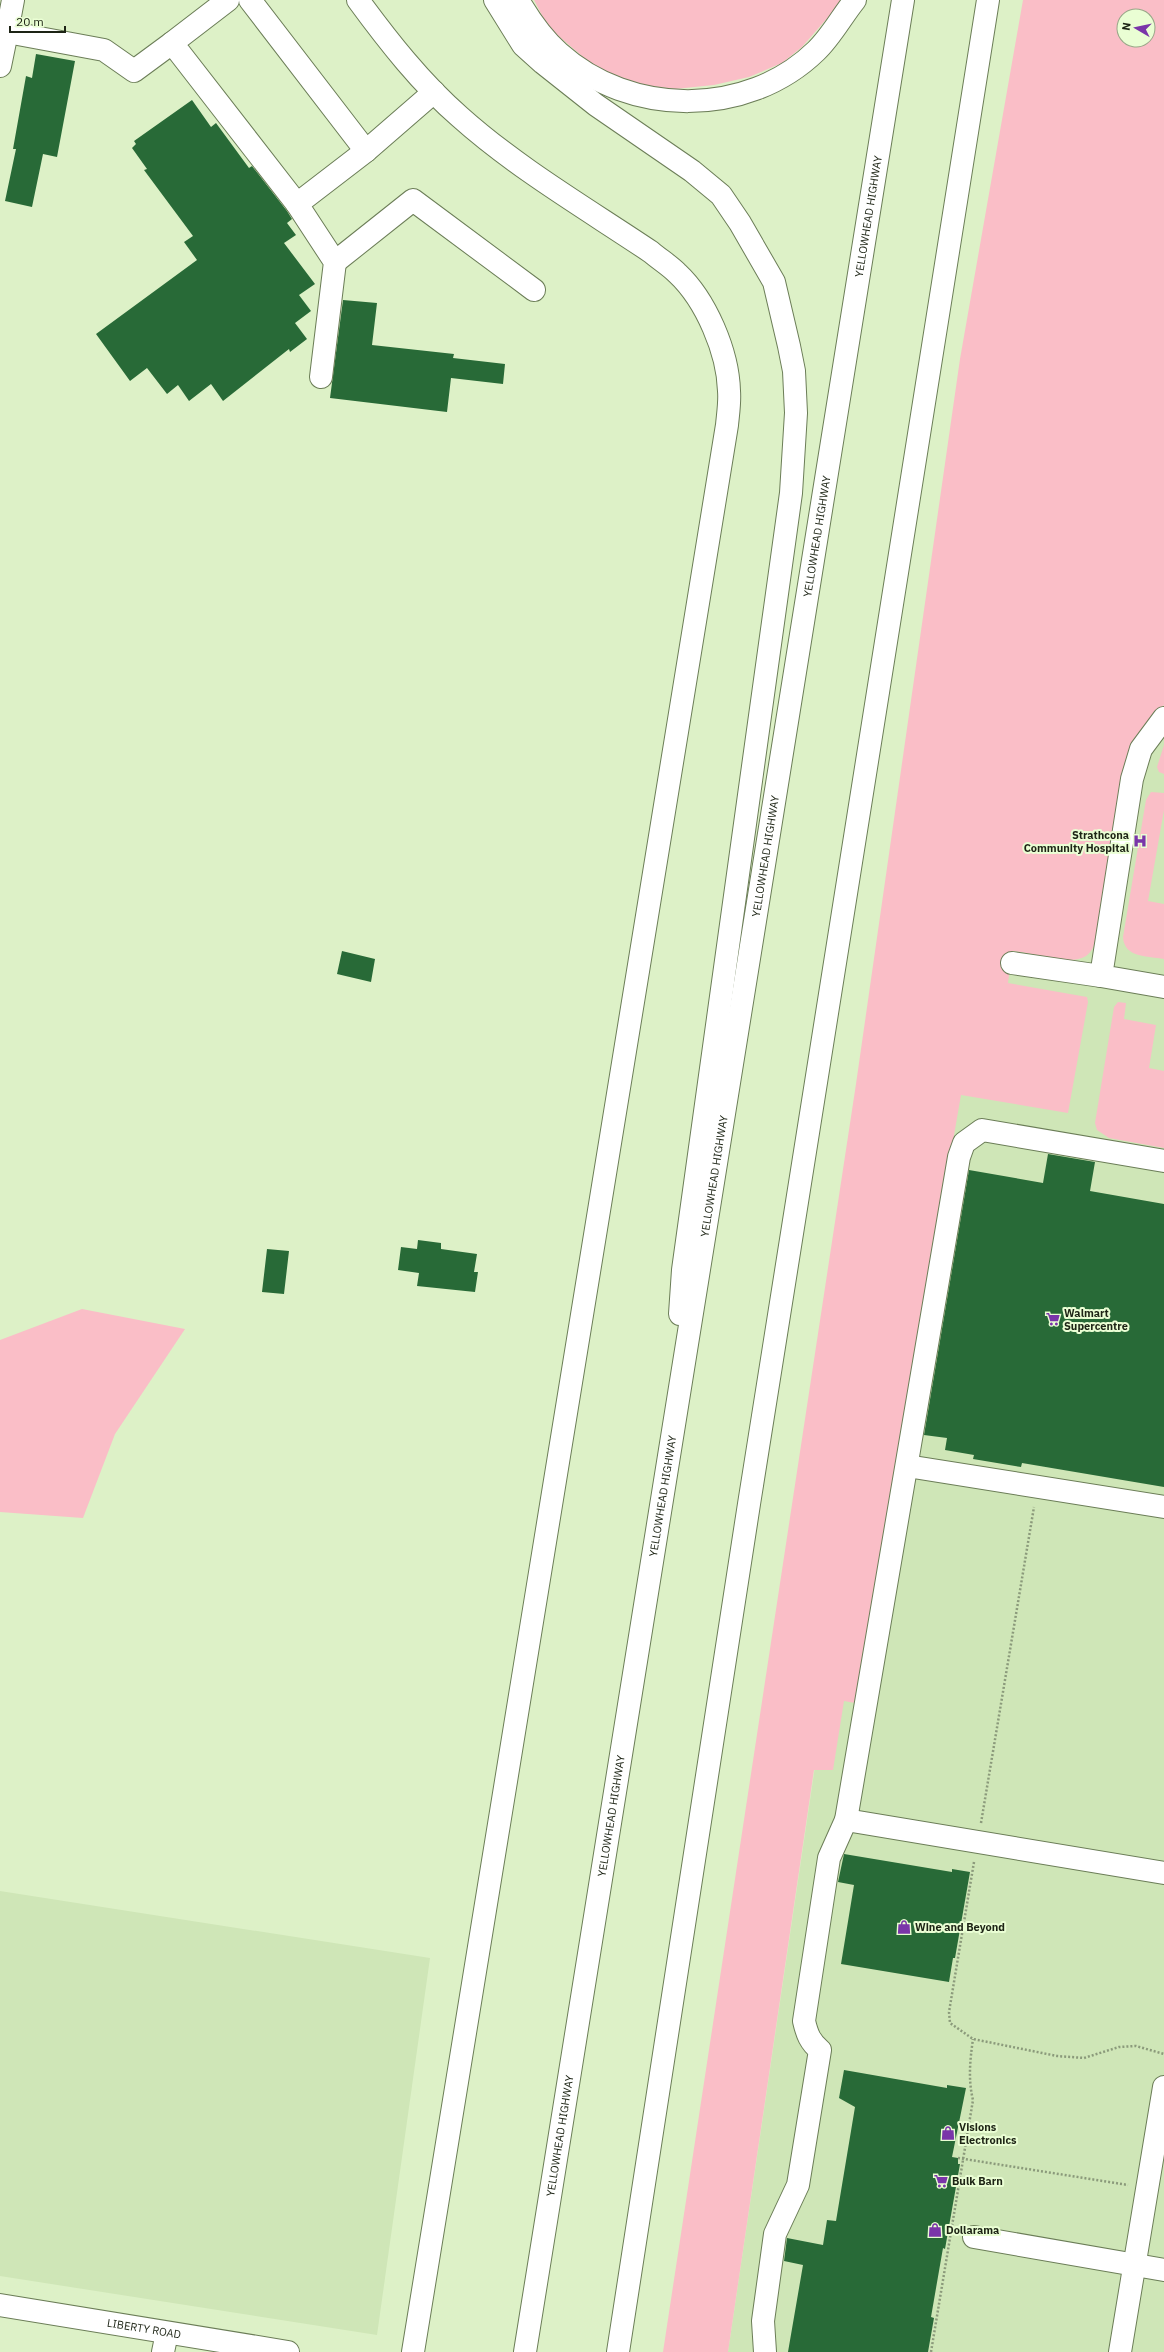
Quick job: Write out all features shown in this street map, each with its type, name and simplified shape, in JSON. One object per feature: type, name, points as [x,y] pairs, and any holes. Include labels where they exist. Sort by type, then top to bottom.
[{"type":"main road","points":[[0,66],[3,33],[13,0]]},
{"type":"main road","points":[[3,33],[104,50],[134,71],[228,0]]},
{"type":"main road","points":[[250,0],[366,151]]},
{"type":"main road","points":[[358,0],[380,29],[434,92],[458,116],[497,147],[651,252],[678,274],[696,296],[710,319],[725,359],[729,392],[727,425],[413,2352]]},
{"type":"main road","points":[[496,0],[523,45],[596,105],[692,172],[721,195],[740,223],[774,282],[794,371],[796,413],[791,493],[683,1270],[673,1440]]},
{"type":"main road","points":[[518,0],[542,36],[559,53],[597,78],[623,90],[660,100],[715,101],[746,93],[771,82],[793,69],[817,50],[855,0]]},
{"type":"main road","name":"YELLOWHEAD HIGHWAY","points":[[525,2352],[673,1440],[903,0]]},
{"type":"main road","points":[[618,2352],[749,1504],[988,0]]},
{"type":"main road","points":[[172,43],[296,204],[335,262],[321,377]]},
{"type":"main road","points":[[296,204],[366,151],[434,92]]},
{"type":"main road","points":[[335,262],[412,200],[534,290]]},
{"type":"main road","points":[[1101,976],[1132,779],[1141,749],[1164,718]]},
{"type":"main road","points":[[1012,963],[1164,987]]},
{"type":"main road","points":[[765,2352],[763,2321],[775,2234],[798,2185],[820,2050],[813,2045],[806,2033],[804,2021],[825,1881],[833,1844],[846,1820],[959,1157],[964,1143],[982,1130],[1164,1161]]},
{"type":"main road","points":[[907,1466],[1164,1507]]},
{"type":"main road","points":[[846,1820],[1164,1873]]},
{"type":"main road","points":[[1120,2352],[1164,2087]]},
{"type":"main road","points":[[974,2237],[1164,2270]]},
{"type":"main road","name":"LIBERTY ROAD","points":[[0,2305],[165,2342],[288,2352]]},
{"type":"path","points":[[1034,1507],[978,1842],[960,1938],[950,2005],[950,2023],[973,2039],[1057,2056],[1084,2058],[1119,2047],[1136,2046],[1164,2054]]},
{"type":"path","points":[[931,2352],[973,2100],[970,2075],[973,2039]]},
{"type":"path","points":[[958,2158],[1147,2188]]},
{"type":"shaded area","points":[[534,0],[841,0],[802,47],[782,63],[749,77],[714,85],[675,89],[643,85],[597,69],[548,27]]},
{"type":"shaded area","points":[[1023,0],[1164,0],[1164,705],[1144,726],[1135,741],[1097,938],[1091,950],[1086,956],[1079,959],[1070,960],[1061,960],[1012,951],[1008,983],[1087,997],[1088,1002],[1068,1113],[961,1095],[855,1703],[844,1701],[833,1770],[814,1770],[728,2352],[663,2352],[856,1084],[960,359]]},
{"type":"shaded area","points":[[1164,707],[1164,2352],[728,2352],[817,1753],[981,942],[1079,959],[1096,944],[1135,743]]},
{"type":"shaded area","points":[[1164,745],[1164,774],[1159,772],[1157,767]]},
{"type":"shaded area","points":[[1151,792],[1164,793],[1164,810],[1148,901],[1164,904],[1164,959],[1138,955],[1132,952],[1124,944],[1123,937],[1146,800]]},
{"type":"shaded area","points":[[1118,1002],[1126,1003],[1124,1019],[1156,1025],[1149,1068],[1164,1071],[1164,1148],[1109,1138],[1097,1130],[1095,1123],[1114,1007]]},
{"type":"shaded area","points":[[82,1309],[185,1329],[115,1434],[83,1518],[0,1512],[0,1340]]},
{"type":"shaded area","points":[[0,1891],[430,1958],[377,2335],[0,2276]]},
{"type":"building","points":[[36,54],[75,61],[57,157],[43,154],[32,207],[5,201],[16,149],[13,149],[26,76],[32,78]]},
{"type":"building","points":[[192,100],[211,127],[216,123],[249,168],[252,166],[287,211],[292,219],[287,223],[296,235],[284,243],[315,284],[299,295],[311,311],[295,323],[307,339],[290,352],[289,349],[223,401],[211,384],[189,401],[178,385],[167,394],[147,368],[130,381],[96,334],[197,260],[184,242],[193,236],[144,170],[147,169],[132,148],[136,144],[134,141]]},
{"type":"building","points":[[343,300],[377,303],[372,345],[454,354],[453,358],[505,364],[503,384],[451,378],[447,412],[330,398]]},
{"type":"building","points":[[342,951],[375,959],[371,982],[337,974]]},
{"type":"building","name":"Walmart Supercentre","points":[[1048,1154],[1095,1162],[1090,1191],[1164,1204],[1164,1487],[1022,1463],[1021,1467],[973,1459],[974,1455],[945,1450],[947,1438],[924,1435],[969,1170],[1043,1183]]},
{"type":"building","points":[[418,1240],[441,1243],[441,1249],[477,1254],[474,1272],[478,1272],[475,1292],[417,1286],[419,1273],[398,1270],[401,1247],[417,1249]]},
{"type":"building","points":[[267,1249],[289,1251],[284,1294],[262,1292]]},
{"type":"building","name":"Wine and Beyond","points":[[844,1854],[952,1872],[952,1869],[970,1872],[955,1958],[953,1958],[949,1982],[841,1964],[854,1885],[838,1882]]},
{"type":"building","points":[[844,2070],[947,2088],[947,2085],[966,2088],[952,2157],[958,2158],[958,2164],[960,2164],[931,2317],[934,2318],[928,2352],[788,2352],[803,2265],[784,2261],[787,2238],[823,2245],[827,2220],[836,2221],[855,2107],[839,2098]]},
{"type":"place","name":"Strathcona Community Hospital","points":[[1140,841]]},
{"type":"place","name":"Walmart Supercentre","points":[[1053,1319]]},
{"type":"place","name":"Wine and Beyond","points":[[904,1927]]},
{"type":"place","name":"Visions Electronics","points":[[948,2133]]},
{"type":"place","name":"Bulk Barn","points":[[941,2181]]},
{"type":"place","name":"Dollarama","points":[[935,2230]]}]
